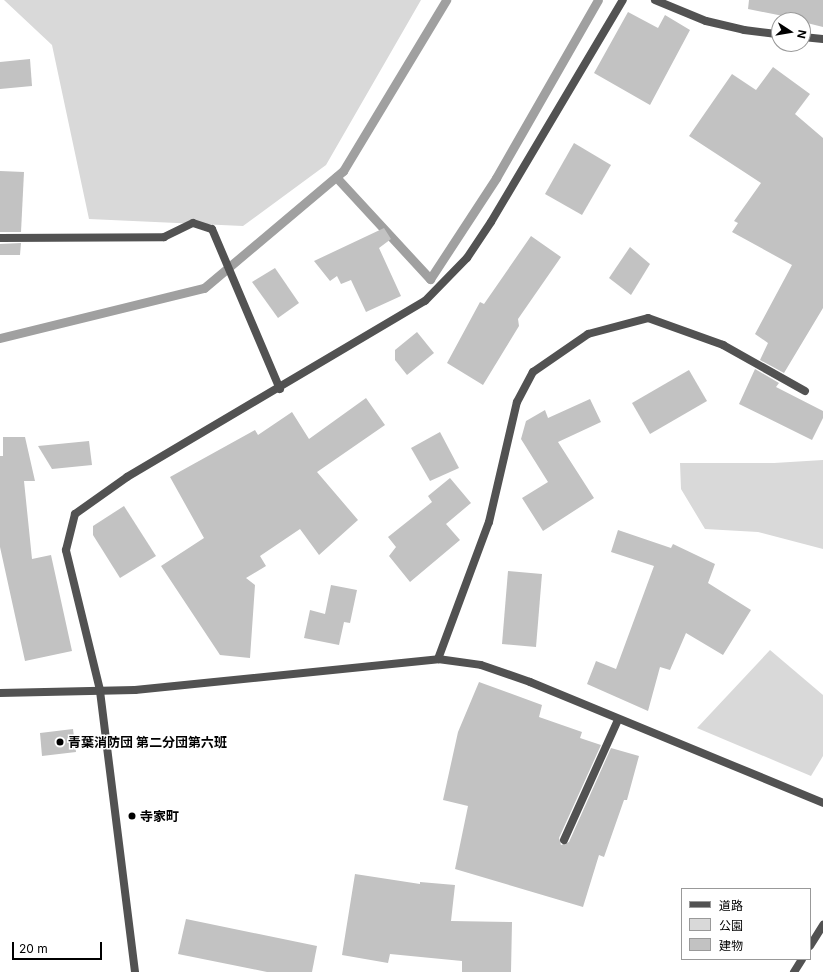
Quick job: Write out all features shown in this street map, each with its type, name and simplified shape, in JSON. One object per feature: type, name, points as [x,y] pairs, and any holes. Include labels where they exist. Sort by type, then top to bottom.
[{"type":"street","points":[[135,972],[100,690],[66,550],[74,514],[127,477],[280,389],[425,301],[467,258],[491,222],[623,0]]},
{"type":"street","points":[[655,0],[706,21],[744,30],[771,33]]},
{"type":"street","points":[[811,38],[823,39]]},
{"type":"street","points":[[0,238],[164,236],[193,223],[212,229],[280,389]]},
{"type":"street","points":[[438,659],[489,522],[517,402],[533,372],[588,334],[648,318],[723,345],[805,391]]},
{"type":"street","points":[[0,693],[135,690],[438,659],[488,668],[530,682],[618,720],[823,803]]},
{"type":"street","points":[[564,840],[618,720]]},
{"type":"street","points":[[811,944],[823,925]]},
{"type":"street","points":[[794,972],[801,960]]},
{"type":"green space","points":[[4,0],[421,0],[326,165],[243,226],[89,219],[52,45]]},
{"type":"green space","points":[[823,460],[823,549],[758,532],[705,529],[681,489],[680,463],[774,463]]},
{"type":"green space","points":[[770,650],[823,695],[823,756],[811,776],[697,728]]},
{"type":"building","points":[[749,0],[823,0],[823,27],[811,24],[811,12],[771,12],[771,14],[748,9]]},
{"type":"building","points":[[628,12],[658,28],[665,15],[690,30],[650,105],[594,73]]},
{"type":"building","points":[[30,59],[32,86],[0,89],[0,62]]},
{"type":"building","points":[[773,67],[810,94],[795,114],[823,138],[823,308],[784,373],[760,360],[768,343],[755,334],[792,265],[732,232],[738,223],[734,221],[761,183],[689,136],[732,74],[756,90]]},
{"type":"building","points":[[574,143],[611,165],[582,215],[545,194]]},
{"type":"building","points":[[0,171],[24,172],[21,232],[0,232]]},
{"type":"building","points":[[384,228],[391,239],[379,248],[401,296],[366,312],[351,280],[341,284],[337,276],[330,281],[314,261]]},
{"type":"building","points":[[531,236],[561,257],[518,319],[519,326],[483,385],[447,363],[480,302],[484,304]]},
{"type":"building","points":[[21,243],[20,255],[0,255],[0,244]]},
{"type":"building","points":[[630,247],[650,264],[631,295],[609,278]]},
{"type":"building","points":[[275,268],[299,303],[278,318],[252,282]]},
{"type":"building","points":[[417,332],[434,353],[407,375],[395,360],[395,350]]},
{"type":"building","points":[[755,369],[779,383],[776,387],[823,411],[823,418],[812,440],[739,404]]},
{"type":"building","points":[[689,370],[707,401],[650,434],[632,403]]},
{"type":"building","points":[[366,398],[385,425],[317,472],[358,520],[319,555],[300,529],[260,556],[266,566],[246,578],[255,585],[250,658],[220,655],[161,566],[204,538],[170,477],[255,430],[258,435],[292,412],[309,439]]},
{"type":"building","points":[[590,399],[601,422],[558,442],[594,498],[543,531],[522,498],[548,482],[521,439],[526,421],[545,410],[548,418]]},
{"type":"building","points":[[440,432],[459,468],[430,481],[411,448]]},
{"type":"building","points":[[3,437],[25,437],[35,481],[24,481],[32,559],[51,555],[72,651],[25,661],[0,547],[0,456],[3,456]]},
{"type":"building","points":[[89,441],[92,465],[52,469],[38,446]]},
{"type":"building","points":[[450,478],[471,503],[446,524],[460,540],[410,582],[389,556],[396,547],[388,537],[432,502],[428,496]]},
{"type":"building","points":[[124,506],[156,556],[120,578],[93,535],[93,526]]},
{"type":"building","points":[[618,530],[671,548],[673,544],[715,564],[708,583],[751,610],[723,655],[686,633],[670,670],[660,667],[648,711],[587,684],[596,661],[616,669],[654,566],[611,552]]},
{"type":"building","points":[[508,571],[542,574],[536,647],[502,644]]},
{"type":"building","points":[[331,585],[357,590],[350,623],[344,622],[339,645],[304,638],[310,610],[325,614]]},
{"type":"building","points":[[479,682],[542,705],[539,717],[582,732],[580,738],[601,745],[559,838],[561,845],[569,842],[611,748],[639,756],[627,800],[624,800],[604,857],[599,855],[583,907],[455,869],[468,806],[443,800],[458,732]]},
{"type":"building","points":[[73,729],[76,752],[42,756],[40,733]]},
{"type":"building","points":[[355,874],[420,884],[420,882],[455,885],[451,921],[512,922],[511,972],[462,972],[462,961],[390,954],[388,963],[342,955]]},
{"type":"building","points":[[186,919],[317,946],[312,972],[267,972],[178,954]]},
{"type":"waterway","points":[[0,338],[204,288],[343,171],[446,0]]},
{"type":"waterway","points":[[336,177],[430,279],[496,178],[598,0]]},
{"type":"place","name":"青葉消防団 第二分団第六班","points":[[60,742]]},
{"type":"place","name":"寺家町","points":[[132,816]]}]
